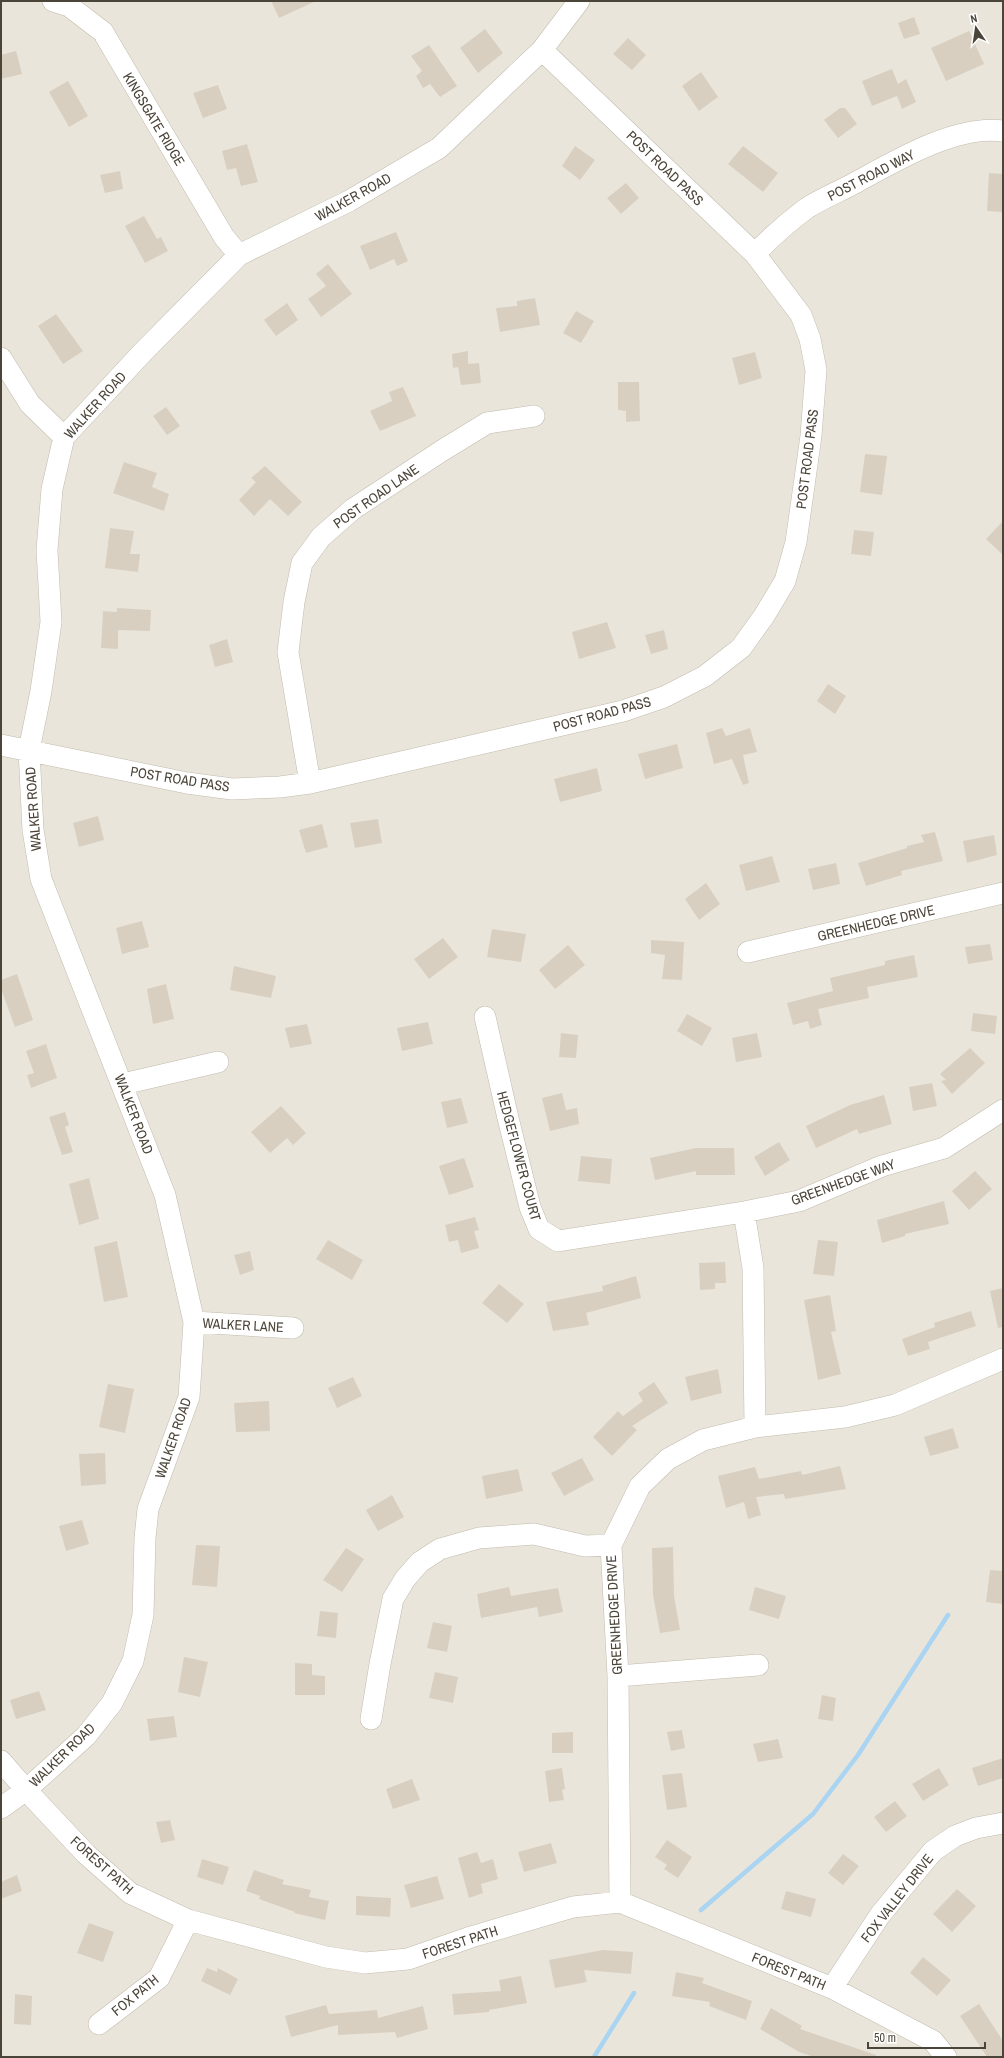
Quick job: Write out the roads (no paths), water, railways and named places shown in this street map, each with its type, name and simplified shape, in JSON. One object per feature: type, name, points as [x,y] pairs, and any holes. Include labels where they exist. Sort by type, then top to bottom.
[{"type":"street","name":"KINGSGATE RIDGE","points":[[53,1],[69,6],[103,32],[224,237],[239,255]]},
{"type":"street","name":"WALKER ROAD","points":[[1,1808],[26,1790],[86,1736],[112,1703],[133,1661],[143,1616],[145,1538],[148,1509],[188,1397],[194,1322],[164,1195],[123,1084],[41,879],[33,830],[29,750],[41,691],[51,622],[47,550],[52,489],[64,437],[143,352],[239,255],[349,201],[440,148],[542,50],[579,1]]},
{"type":"street","name":"POST ROAD PASS","points":[[1,745],[187,783],[232,789],[280,787],[310,783],[623,711],[664,697],[705,676],[741,648],[764,616],[785,581],[796,542],[811,436],[816,370],[810,338],[801,315],[754,254],[542,50]]},
{"type":"street","name":"POST ROAD WAY","points":[[754,254],[782,227],[809,207],[905,156],[956,136],[975,132],[1003,131]]},
{"type":"street","points":[[1,358],[30,404],[64,437]]},
{"type":"street","name":"POST ROAD LANE","points":[[310,783],[288,652],[294,602],[302,563],[321,536],[353,509],[443,450],[487,423],[534,416]]},
{"type":"street","name":"GREENHEDGE DRIVE","points":[[748,952],[1003,894]]},
{"type":"street","name":"HEDGEFLOWER COURT","points":[[485,1017],[530,1208],[539,1229],[558,1241],[744,1212]]},
{"type":"street","points":[[123,1084],[218,1062]]},
{"type":"street","name":"GREENHEDGE WAY","points":[[744,1212],[799,1201],[882,1166],[944,1148],[1003,1110]]},
{"type":"street","points":[[744,1212],[753,1268],[755,1427]]},
{"type":"street","name":"WALKER LANE","points":[[194,1322],[292,1328]]},
{"type":"street","name":"GREENHEDGE DRIVE","points":[[620,1902],[618,1676],[611,1545],[640,1486],[668,1459],[703,1440],[755,1427],[846,1417],[895,1404],[1003,1359]]},
{"type":"street","points":[[371,1719],[393,1599],[405,1579],[420,1562],[440,1549],[480,1538],[534,1534],[584,1546],[611,1545]]},
{"type":"street","points":[[618,1676],[758,1665]]},
{"type":"street","name":"FOREST PATH","points":[[1,1761],[86,1854],[130,1893],[188,1920],[326,1957],[365,1963],[408,1959],[471,1937],[573,1907],[620,1902],[832,1988],[932,2041],[946,2057]]},
{"type":"street","name":"FOX VALLEY DRIVE","points":[[832,1988],[880,1914],[933,1851],[955,1836],[1003,1823]]},
{"type":"street","name":"FOX PATH","points":[[98,2024],[159,1978],[188,1920]]},
{"type":"waterway","points":[[701,1910],[813,1814],[858,1755],[948,1615]]},
{"type":"waterway","points":[[594,2057],[634,1993]]}]
